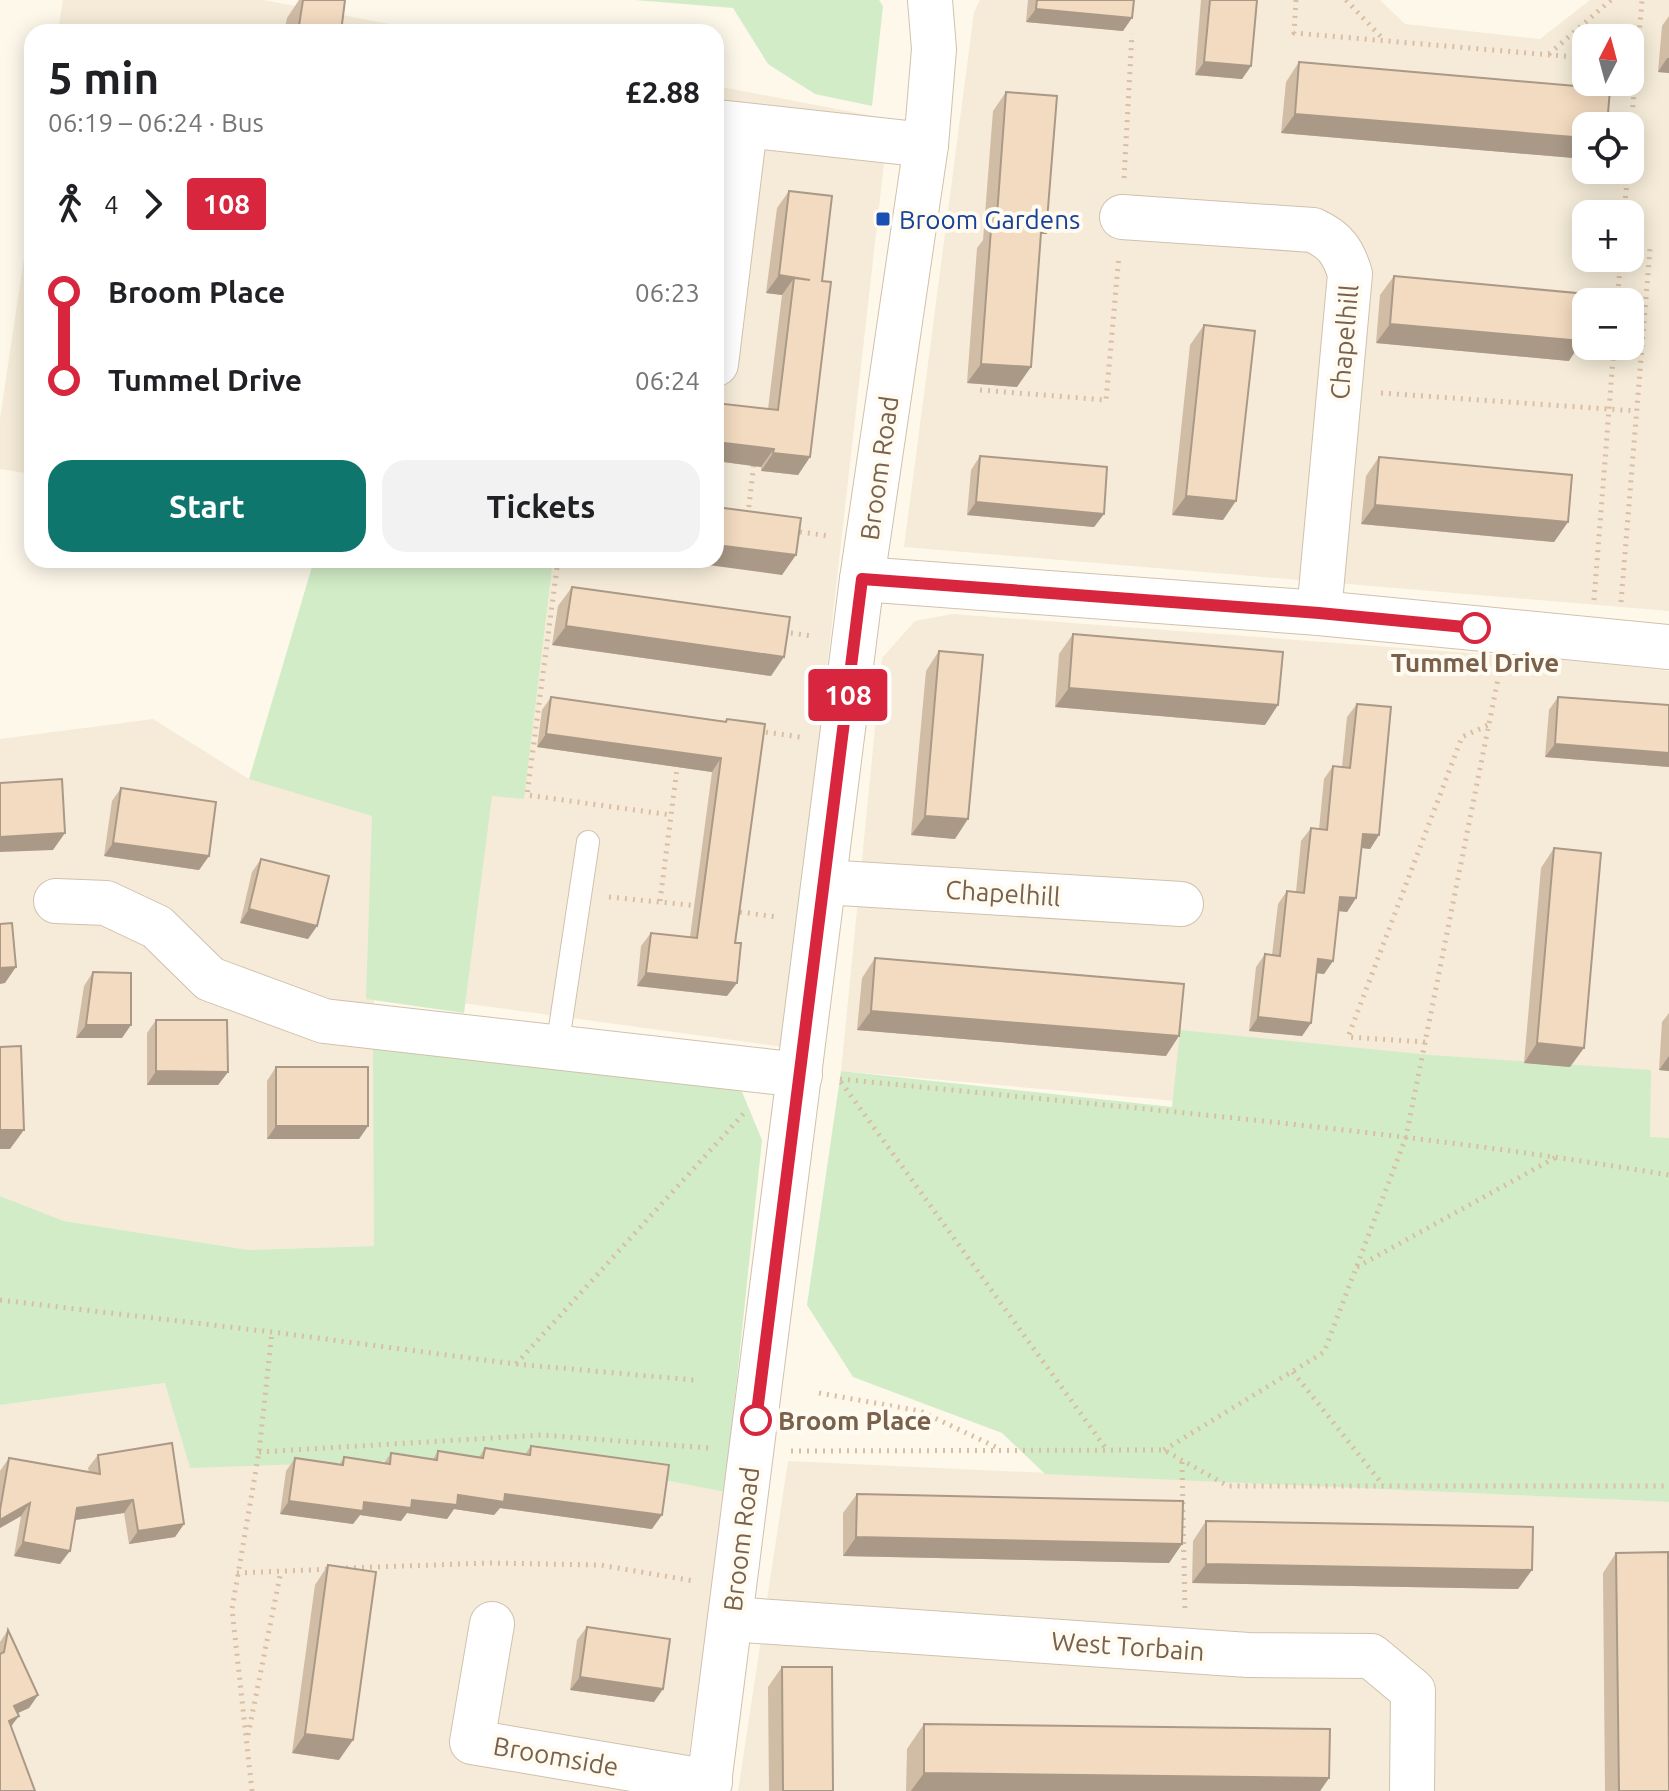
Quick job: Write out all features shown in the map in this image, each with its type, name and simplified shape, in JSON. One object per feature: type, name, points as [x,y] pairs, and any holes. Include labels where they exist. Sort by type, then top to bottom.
[{"type":"street","name":"Broom Road","points":[[709,1786],[752,1451],[806,1075],[822,902],[854,641],[926,145],[934,49],[930,0]]},
{"type":"street","name":"Broom Road","points":[[934,49],[951,0]]},
{"type":"street","points":[[724,227],[730,124],[926,145]]},
{"type":"street","name":"Chapelhill","points":[[1122,217],[1313,230],[1330,238],[1344,254],[1350,274],[1319,613]]},
{"type":"street","points":[[865,561],[1319,613],[1669,647]]},
{"type":"street","points":[[56,901],[106,903],[157,927],[210,979],[324,1021],[806,1075]]},
{"type":"street","name":"Chapelhill","points":[[822,902],[1181,904]]},
{"type":"street","name":"West Torbain","points":[[732,1604],[1185,1651],[1371,1656],[1413,1691],[1412,1791]]},
{"type":"street","name":"Broomside","points":[[492,1624],[472,1742],[709,1786]]},
{"type":"lane","points":[[557,1048],[588,842]]},
{"type":"path","points":[[1296,0],[1294,33],[1572,57]]},
{"type":"path","points":[[1346,0],[1384,42]]},
{"type":"path","points":[[1549,55],[1611,0]]},
{"type":"path","points":[[1639,24],[1642,0]]},
{"type":"path","points":[[980,390],[1106,400],[1122,217],[1132,34]]},
{"type":"path","points":[[1605,642],[1636,411],[1650,249]]},
{"type":"path","points":[[1605,642],[1609,410],[1613,360]]},
{"type":"path","points":[[1340,390],[1636,411]]},
{"type":"path","points":[[747,524],[756,448]]},
{"type":"path","points":[[777,529],[865,561]]},
{"type":"path","points":[[557,568],[527,795],[671,815]]},
{"type":"path","points":[[553,600],[568,602]]},
{"type":"path","points":[[779,631],[854,641]]},
{"type":"path","points":[[259,1452],[542,1435],[752,1451],[1164,1450],[1324,1352],[1406,1137],[1507,631]]},
{"type":"path","points":[[539,700],[554,702]]},
{"type":"path","points":[[1425,1042],[1348,1037],[1462,737],[1488,725]]},
{"type":"path","points":[[755,731],[842,742]]},
{"type":"path","points":[[660,901],[679,752]]},
{"type":"path","points":[[580,894],[703,907]]},
{"type":"path","points":[[718,909],[822,902]]},
{"type":"path","points":[[806,1075],[1406,1137],[1558,1156],[1669,1175]]},
{"type":"path","points":[[515,1364],[806,1075]]},
{"type":"path","points":[[806,1075],[1108,1451]]},
{"type":"path","points":[[1356,1267],[1558,1156]]},
{"type":"path","points":[[0,1300],[515,1364],[694,1380]]},
{"type":"path","points":[[252,1791],[232,1609],[259,1452],[272,1332]]},
{"type":"path","points":[[1293,1372],[1384,1486]]},
{"type":"path","points":[[819,1393],[920,1411],[1004,1451]]},
{"type":"path","points":[[1164,1450],[1228,1486],[1669,1486]]},
{"type":"path","points":[[1182,1461],[1185,1651]]},
{"type":"path","points":[[237,1573],[490,1563],[600,1565],[732,1604]]},
{"type":"path","points":[[247,1740],[281,1571]]},
{"type":"shaded area","points":[[63,0],[264,0],[389,24],[59,24]]},
{"type":"shaded area","points":[[980,0],[1380,0],[1405,24],[1540,39],[1590,0],[1669,0],[1669,611],[904,547],[974,12]]},
{"type":"shaded area","points":[[724,88],[889,119],[784,1047],[374,991],[374,1246],[249,1250],[64,1221],[0,1196],[0,739],[153,719],[249,779],[440,568],[724,568]]},
{"type":"shaded area","points":[[24,258],[24,473],[0,469],[0,418]]},
{"type":"shaded area","points":[[953,614],[1590,662],[1669,671],[1669,1143],[841,1071],[882,658],[915,621]]},
{"type":"shaded area","points":[[165,1383],[313,1465],[541,1456],[725,1492],[684,1791],[0,1791],[0,1405]]},
{"type":"shaded area","points":[[788,1461],[1669,1502],[1669,1791],[738,1791]]},
{"type":"green space","points":[[635,0],[879,0],[883,6],[872,106],[815,94],[768,64],[733,8]]},
{"type":"green space","points":[[312,568],[552,568],[524,799],[492,796],[464,1013],[366,999],[372,816],[249,779]]},
{"type":"green space","points":[[1180,1030],[1430,1055],[1651,1070],[1650,1137],[1669,1138],[1669,1502],[1045,1474],[1002,1433],[853,1377],[807,1305],[841,1071],[1172,1107]]},
{"type":"green space","points":[[373,1044],[740,1087],[762,1140],[725,1492],[541,1456],[190,1468],[165,1383],[0,1405],[0,1196],[64,1221],[249,1250],[374,1246]]},
{"type":"building","points":[[303,0],[345,0],[342,24],[299,24]]},
{"type":"building","points":[[1037,0],[1134,0],[1132,18],[1036,9]]},
{"type":"building","points":[[1210,0],[1257,0],[1251,66],[1204,62]]},
{"type":"building","points":[[1299,62],[1572,86],[1572,96],[1609,96],[1608,112],[1572,112],[1572,137],[1295,114]]},
{"type":"building","points":[[1006,92],[1057,96],[1046,233],[1041,233],[1031,367],[981,364],[991,229],[996,229]]},
{"type":"building","points":[[789,191],[832,196],[822,281],[831,282],[810,457],[724,443],[724,404],[778,410],[794,278],[810,280],[779,275]]},
{"type":"building","points":[[1394,276],[1572,293],[1572,340],[1390,324]]},
{"type":"building","points":[[1204,325],[1255,331],[1236,501],[1186,496]]},
{"type":"building","points":[[980,456],[1107,467],[1104,514],[976,502]]},
{"type":"building","points":[[1379,457],[1572,475],[1568,522],[1375,505]]},
{"type":"building","points":[[724,508],[801,518],[796,555],[724,546]]},
{"type":"building","points":[[572,587],[790,617],[784,657],[566,626]]},
{"type":"building","points":[[1073,634],[1283,652],[1278,705],[1069,688]]},
{"type":"building","points":[[939,651],[983,655],[968,819],[925,816]]},
{"type":"building","points":[[551,697],[726,722],[727,719],[765,724],[735,943],[741,943],[737,983],[646,973],[651,933],[697,938],[721,758],[546,734]]},
{"type":"building","points":[[1558,697],[1669,705],[1669,753],[1555,744]]},
{"type":"building","points":[[1357,704],[1391,707],[1379,835],[1363,834],[1356,898],[1340,897],[1333,961],[1318,959],[1311,1023],[1258,1017],[1265,954],[1280,956],[1287,891],[1304,893],[1311,828],[1327,830],[1333,766],[1350,768]]},
{"type":"building","points":[[62,779],[65,833],[0,837],[0,783]]},
{"type":"building","points":[[121,788],[216,802],[209,856],[113,843]]},
{"type":"building","points":[[1554,848],[1601,853],[1584,1048],[1537,1043]]},
{"type":"building","points":[[261,859],[329,876],[317,926],[249,909]]},
{"type":"building","points":[[12,923],[16,967],[0,968],[0,924]]},
{"type":"building","points":[[875,958],[1184,984],[1179,1036],[871,1011]]},
{"type":"building","points":[[93,972],[131,973],[131,1025],[86,1025]]},
{"type":"building","points":[[156,1020],[227,1020],[228,1072],[156,1071]]},
{"type":"building","points":[[21,1046],[24,1130],[0,1130],[0,1047]]},
{"type":"building","points":[[276,1067],[368,1067],[368,1126],[276,1126]]},
{"type":"building","points":[[172,1443],[184,1524],[138,1531],[133,1500],[77,1508],[70,1551],[23,1542],[30,1503],[0,1520],[9,1458],[100,1474],[98,1455]]},
{"type":"building","points":[[531,1446],[669,1465],[662,1515],[505,1494],[504,1502],[458,1495],[457,1505],[412,1500],[411,1508],[364,1502],[363,1511],[289,1501],[295,1458],[343,1465],[344,1457],[390,1464],[391,1453],[437,1460],[438,1451],[483,1458],[485,1448],[530,1455]]},
{"type":"building","points":[[857,1494],[1183,1501],[1182,1544],[856,1537]]},
{"type":"building","points":[[1206,1521],[1533,1527],[1532,1570],[1206,1564]]},
{"type":"building","points":[[1668,1552],[1669,1791],[1619,1791],[1616,1553]]},
{"type":"building","points":[[328,1565],[376,1572],[353,1740],[305,1734]]},
{"type":"building","points":[[587,1627],[670,1639],[663,1689],[580,1677]]},
{"type":"building","points":[[8,1630],[38,1695],[14,1706],[19,1716],[9,1721],[35,1791],[0,1791],[0,1654],[4,1652]]},
{"type":"building","points":[[782,1667],[832,1667],[833,1791],[783,1791]]},
{"type":"building","points":[[924,1724],[1330,1729],[1329,1778],[924,1773]]},
{"type":"bus line","name":"108","points":[[756,1420],[862,579],[1319,613],[1475,628]]},
{"type":"place","name":"Broom Gardens","points":[[883,219]]},
{"type":"place","name":"Tummel Drive","points":[[1475,628]]},
{"type":"place","name":"Broom Place","points":[[756,1420]]}]
